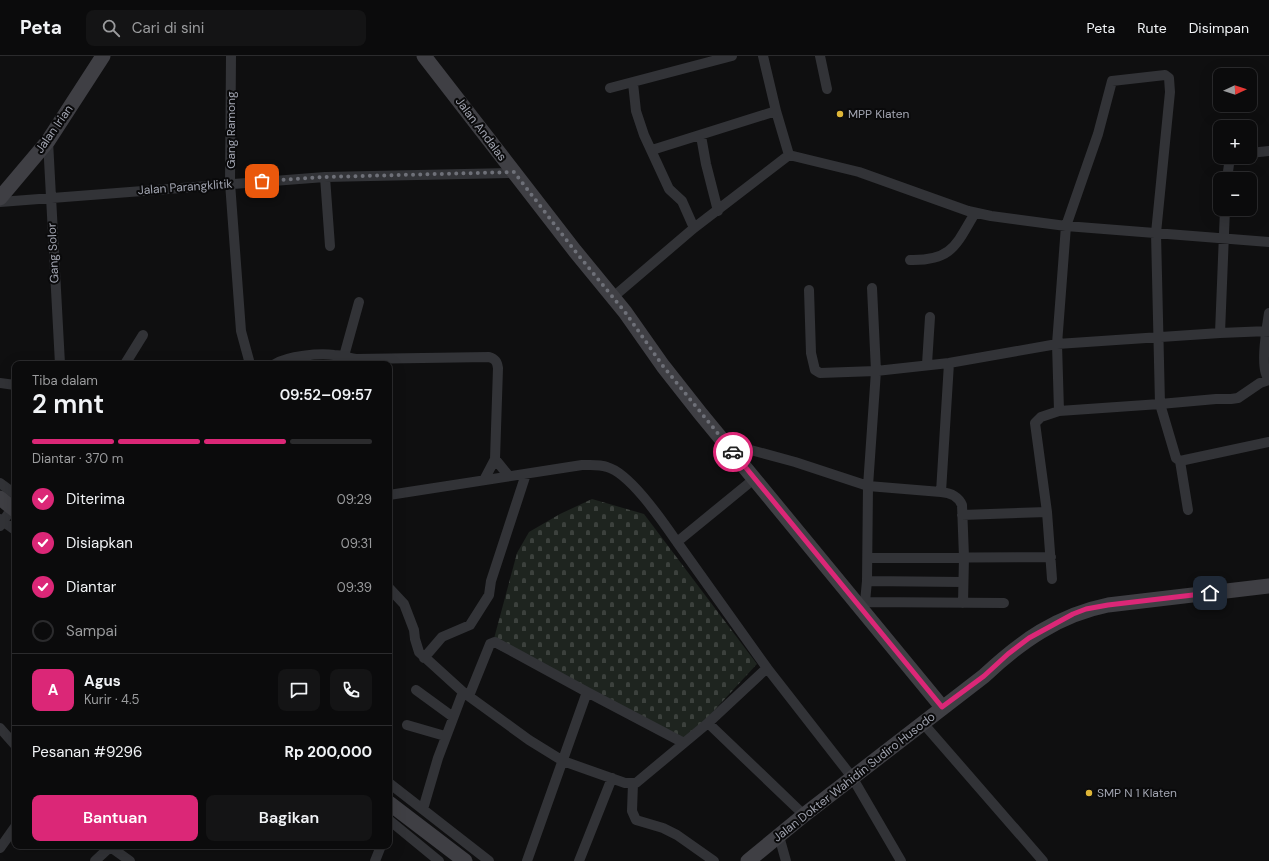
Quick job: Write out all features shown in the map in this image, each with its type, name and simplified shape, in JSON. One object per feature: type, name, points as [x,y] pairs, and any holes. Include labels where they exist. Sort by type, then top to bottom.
[{"type":"street","name":"Jalan Irian","points":[[0,198],[48,141],[102,56]]},
{"type":"street","name":"Gang Ramong","points":[[231,56],[230,183],[241,331],[249,361]]},
{"type":"street","name":"Jalan Andalas","points":[[424,56],[612,298],[625,312],[663,366],[754,479],[864,605],[942,707]]},
{"type":"street","points":[[610,88],[732,56]]},
{"type":"street","points":[[763,56],[776,111],[789,155]]},
{"type":"street","points":[[820,56],[827,89]]},
{"type":"street","points":[[1059,411],[1057,344],[1066,226],[1098,134],[1112,81],[1165,75],[1170,82],[1170,92],[1156,233],[1160,404],[1174,453],[1176,458],[1180,461],[1188,510]]},
{"type":"street","points":[[633,83],[636,111],[644,135],[652,150],[668,189],[682,201],[694,228]]},
{"type":"street","points":[[652,150],[701,136],[776,111]]},
{"type":"street","points":[[701,136],[706,164],[718,211]]},
{"type":"street","name":"Gang Solor","points":[[48,141],[60,361]]},
{"type":"street","points":[[1257,152],[1269,151]]},
{"type":"street","points":[[789,155],[859,172],[971,212],[1066,226],[1223,237],[1269,242]]},
{"type":"street","points":[[612,298],[694,228],[789,155]]},
{"type":"street","name":"Jalan Parangklitik","points":[[0,202],[230,183],[325,177],[514,172]]},
{"type":"street","points":[[325,177],[330,246]]},
{"type":"street","points":[[910,260],[932,258],[952,249],[955,246],[971,212]]},
{"type":"street","points":[[1220,333],[1224,216]]},
{"type":"street","points":[[872,288],[876,371],[868,486],[868,558],[864,605],[1004,603]]},
{"type":"street","points":[[809,290],[812,353],[815,370],[820,372],[876,371],[927,364],[949,363],[1057,344],[1268,331]]},
{"type":"street","points":[[344,356],[359,302]]},
{"type":"street","points":[[1052,579],[1047,512],[1035,423],[1041,417],[1059,411],[1216,399],[1231,400],[1238,398],[1260,383],[1269,380],[1264,370],[1269,313]]},
{"type":"street","points":[[927,364],[930,317]]},
{"type":"street","points":[[127,361],[143,335]]},
{"type":"street","points":[[283,361],[289,359],[316,360],[344,356],[356,359],[489,357],[493,359],[497,362],[498,368],[495,459],[484,480]]},
{"type":"street","points":[[941,492],[949,363]]},
{"type":"street","points":[[0,383],[12,385]]},
{"type":"street","points":[[1180,461],[1269,442]]},
{"type":"street","points":[[726,443],[795,462],[868,486],[949,493],[959,499],[962,505],[964,557],[962,582],[963,603]]},
{"type":"street","points":[[495,459],[508,475]]},
{"type":"street","points":[[392,495],[508,475],[526,474],[582,465],[607,467],[619,472],[633,487],[677,542],[767,668],[852,777],[901,861]]},
{"type":"street","points":[[424,658],[442,637],[470,625],[489,595],[491,581],[526,474]]},
{"type":"street","points":[[677,542],[754,479]]},
{"type":"street","points":[[0,482],[12,501]]},
{"type":"street","points":[[0,498],[12,503]]},
{"type":"street","points":[[12,507],[1,522],[12,528]]},
{"type":"street","points":[[962,515],[1047,512]]},
{"type":"street","points":[[868,558],[1050,557]]},
{"type":"street","points":[[867,581],[962,582]]},
{"type":"street","name":"Jalan Dokter Wahidin Sudiro Husodo","points":[[748,861],[922,722],[984,676],[1008,654],[1029,638],[1061,620],[1086,609],[1108,605],[1269,586]]},
{"type":"street","points":[[392,591],[404,604],[414,630],[415,639],[424,658],[466,694],[530,740],[563,761],[633,784],[641,781],[708,723],[767,668]]},
{"type":"street","points":[[423,809],[445,736],[453,717],[492,642],[495,642],[684,743]]},
{"type":"street","points":[[416,690],[453,717]]},
{"type":"street","points":[[527,861],[587,692]]},
{"type":"street","points":[[922,722],[1043,861]]},
{"type":"street","points":[[708,723],[804,815]]},
{"type":"street","points":[[407,725],[445,736]]},
{"type":"street","points":[[0,728],[12,742]]},
{"type":"street","points":[[579,861],[612,778]]},
{"type":"street","points":[[633,784],[632,810],[633,816],[636,820],[663,828],[677,835],[714,861]]},
{"type":"street","points":[[392,785],[489,861]]},
{"type":"street","points":[[392,817],[439,861]]},
{"type":"street","points":[[392,817],[465,861]]},
{"type":"street","points":[[0,848],[12,832]]},
{"type":"street","points":[[779,836],[786,861]]},
{"type":"street","points":[[95,861],[108,849]]},
{"type":"street","points":[[113,849],[130,861]]},
{"type":"street","points":[[375,861],[380,849]]},
{"type":"green space","points":[[592,499],[644,514],[757,664],[684,743],[492,646],[517,553],[529,532],[560,514]]},
{"type":"way so far","points":[[262,181],[325,177],[514,172],[612,298],[625,312],[663,366],[733,452]]},
{"type":"place","name":"MPP Klaten","points":[[840,114]]},
{"type":"place","name":"SMP N 1 Klaten","points":[[1089,793]]},
{"type":"route","points":[[733,452],[942,707],[984,676],[1008,654],[1029,638],[1073,614],[1086,609],[1108,605],[1210,593]]}]
